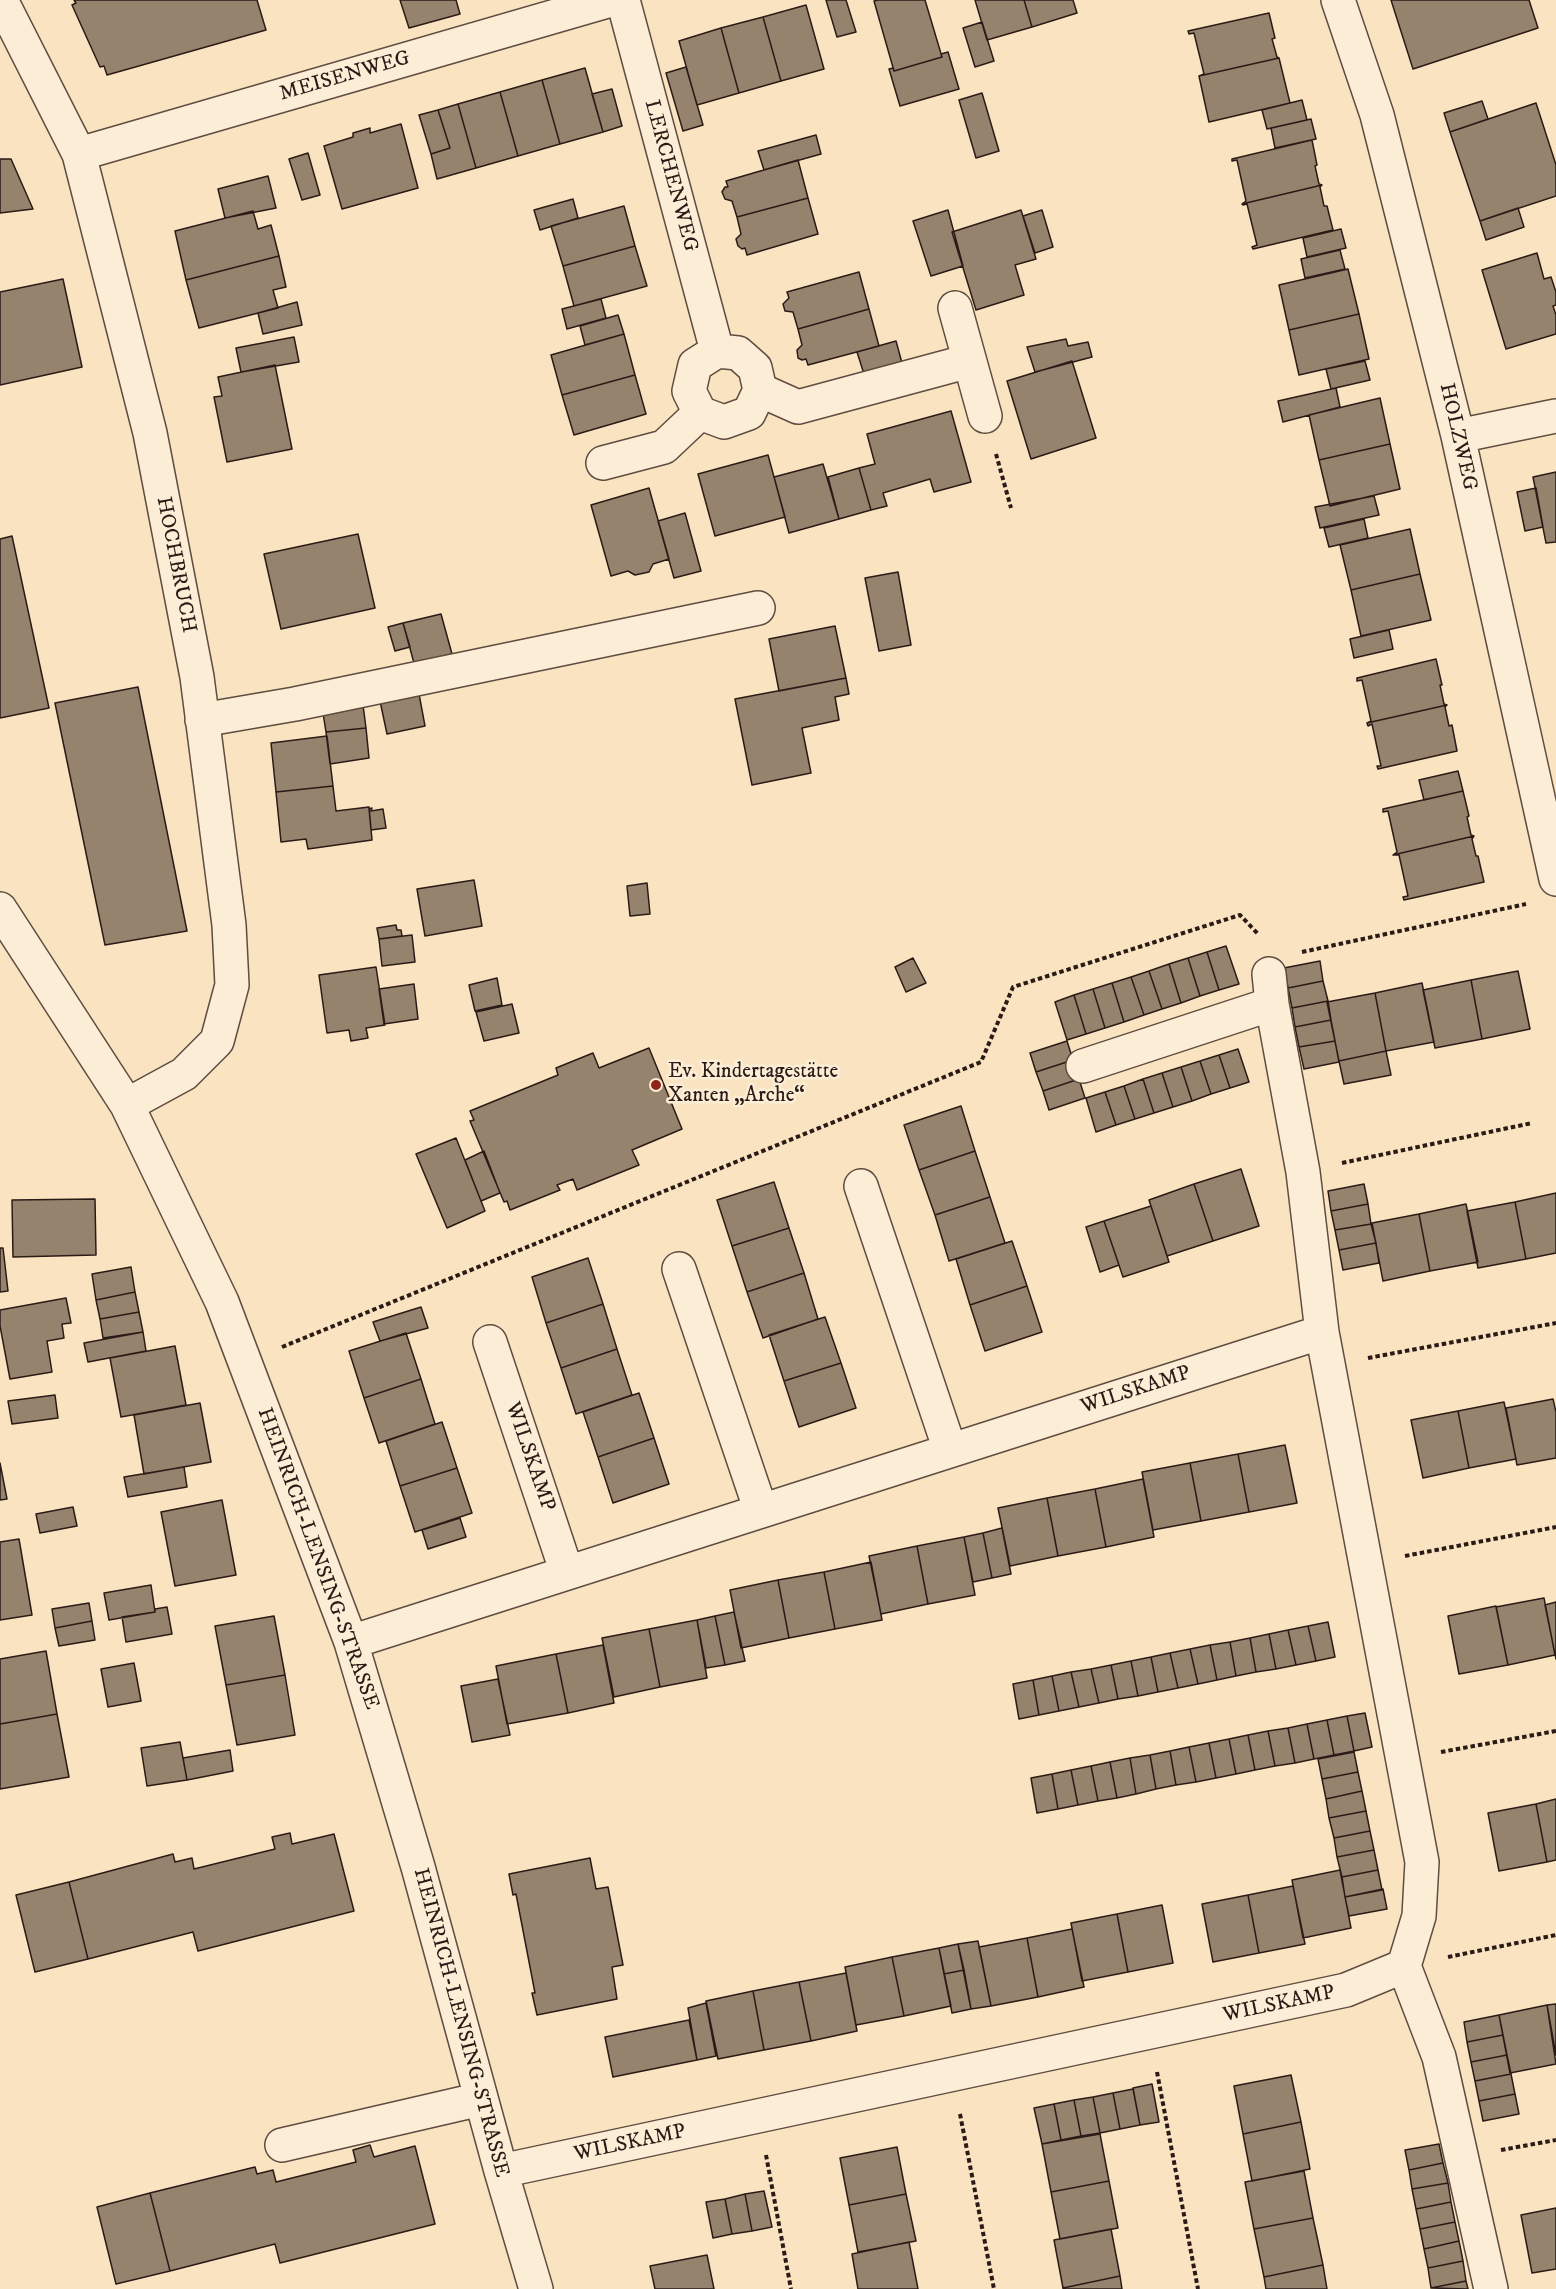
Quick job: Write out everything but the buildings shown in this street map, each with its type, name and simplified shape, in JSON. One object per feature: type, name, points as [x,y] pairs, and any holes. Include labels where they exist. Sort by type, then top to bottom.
[{"type":"street","name":"HOCHBRUCH","points":[[1,0],[78,154],[150,433],[197,676],[230,925],[232,985],[217,1041],[184,1074],[127,1105]]},
{"type":"street","name":"MEISENWEG","points":[[78,154],[611,0]]},
{"type":"street","name":"LERCHENWEG","points":[[623,0],[717,351]]},
{"type":"street","name":"HOLZWEG","points":[[1338,0],[1377,115],[1458,436],[1556,879]]},
{"type":"street","points":[[955,308],[985,416]]},
{"type":"street","points":[[717,351],[738,353],[755,368],[760,390],[749,413],[724,422],[700,413],[689,391],[695,365],[717,351]]},
{"type":"street","points":[[760,390],[798,407],[969,361]]},
{"type":"street","points":[[603,464],[664,447],[700,413]]},
{"type":"street","points":[[1458,436],[1556,416]]},
{"type":"street","points":[[202,720],[295,704],[758,608]]},
{"type":"street","name":"HEINRICH-LENSING-STRASSE","points":[[0,909],[127,1105],[222,1302],[246,1362],[351,1642],[418,1867],[501,2171],[536,2289]]},
{"type":"street","points":[[1083,1066],[1274,978],[1303,1172],[1323,1332],[1422,1862],[1419,1916],[1404,1966],[1439,2057],[1491,2289]]},
{"type":"street","points":[[861,1186],[950,1450]]},
{"type":"street","points":[[679,1269],[760,1511]]},
{"type":"street","name":"WILSKAMP","points":[[351,1642],[1323,1332]]},
{"type":"street","name":"WILSKAMP","points":[[490,1342],[567,1573]]},
{"type":"street","name":"WILSKAMP","points":[[501,2171],[1346,1990],[1404,1966]]},
{"type":"street","points":[[282,2145],[481,2099]]},
{"type":"path","points":[[985,416],[1011,508]]},
{"type":"path","points":[[246,1362],[981,1062],[1012,987],[1240,915],[1274,978],[1528,904]]},
{"type":"path","points":[[1303,1172],[1532,1123]]},
{"type":"path","points":[[1329,1365],[1556,1323]]},
{"type":"path","points":[[1366,1563],[1556,1527]]},
{"type":"path","points":[[1402,1760],[1556,1731]]},
{"type":"path","points":[[1404,1966],[1556,1935]]},
{"type":"path","points":[[1150,2032],[1198,2289]]},
{"type":"path","points":[[952,2075],[994,2289]]},
{"type":"path","points":[[759,2116],[791,2289]]},
{"type":"path","points":[[1462,2158],[1556,2140]]},
{"type":"place","name":"Ev. Kindertagestätte Xanten „Arche“","points":[[656,1085]]}]
